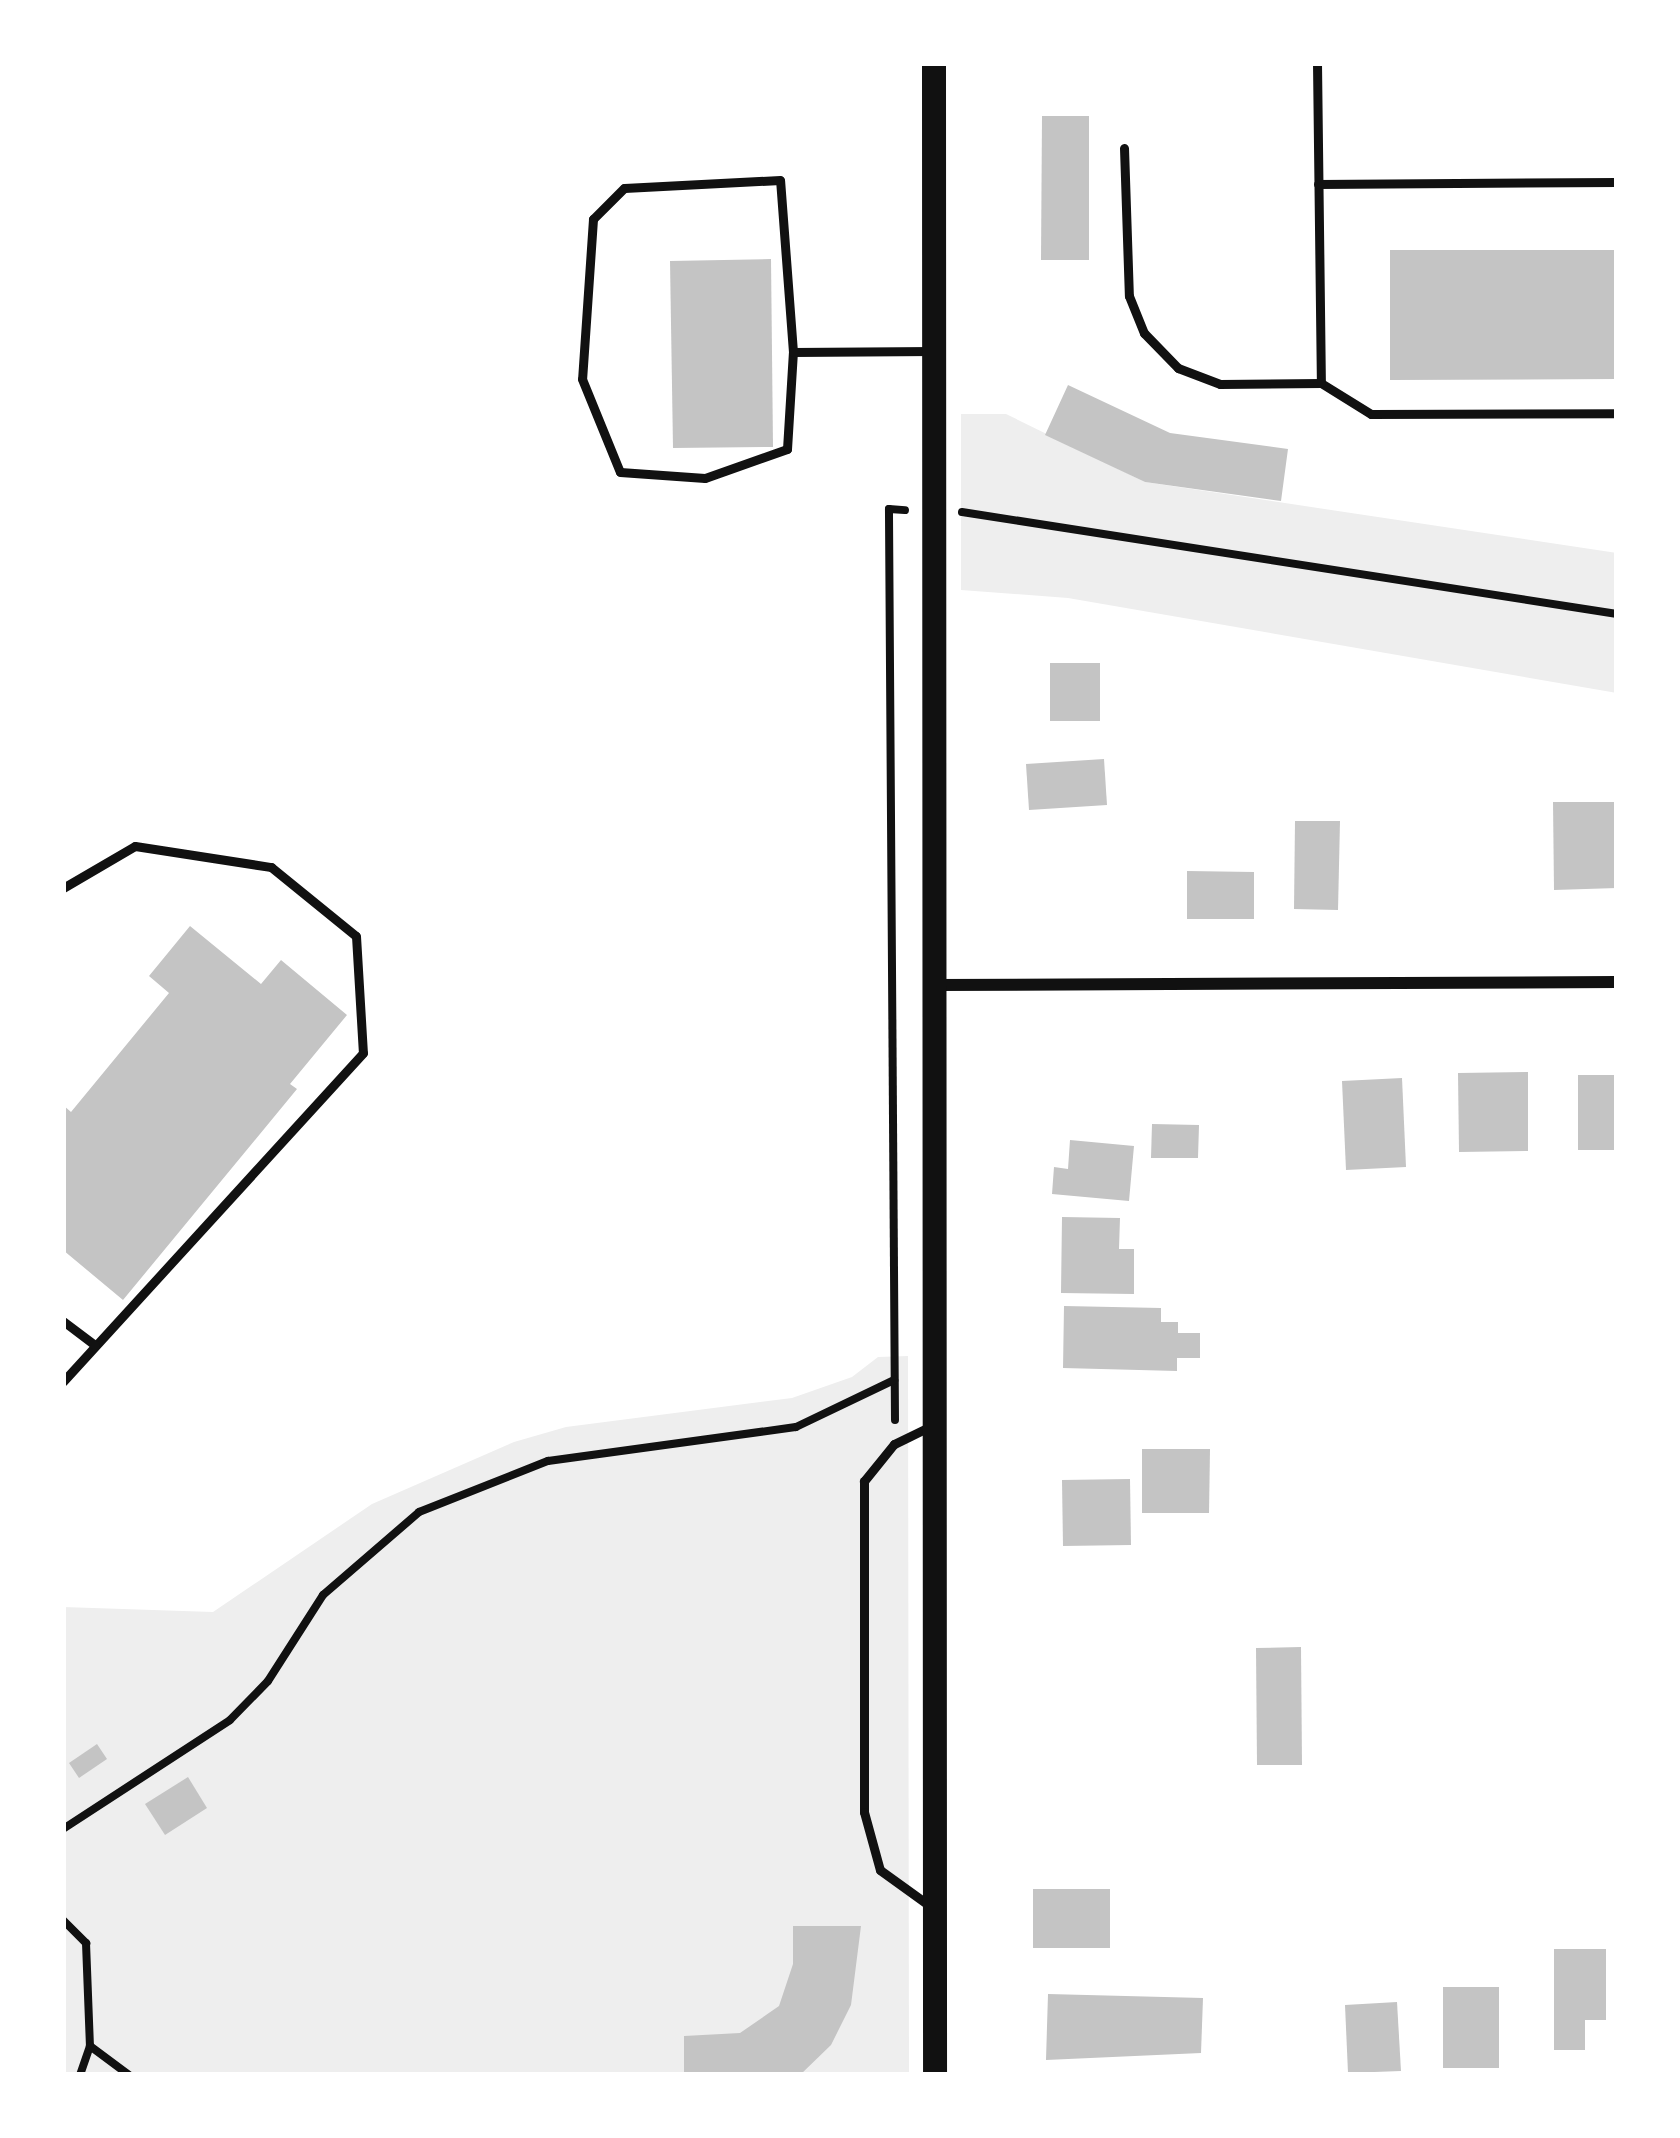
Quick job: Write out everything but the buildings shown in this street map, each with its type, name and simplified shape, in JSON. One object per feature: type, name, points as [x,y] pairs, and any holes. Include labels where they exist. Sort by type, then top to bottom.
[{"type":"main road","points":[[934,63],[935,2075]]},
{"type":"street","points":[[934,985],[1617,982]]},
{"type":"lane","points":[[1317,63],[1321,383]]},
{"type":"lane","points":[[1124,148],[1129,296],[1144,334],[1178,368],[1220,384],[1321,383],[1371,414],[1617,413]]},
{"type":"lane","points":[[780,179],[793,352],[787,449],[705,478],[620,472],[582,379],[593,219],[624,188],[780,179]]},
{"type":"lane","points":[[1318,184],[1617,182]]},
{"type":"lane","points":[[793,352],[934,351]]},
{"type":"lane","points":[[63,888],[135,846],[271,867],[356,936],[363,1053],[63,1381]]},
{"type":"lane","points":[[63,1321],[95,1345]]},
{"type":"lane","points":[[934,1424],[894,1444],[864,1481],[864,1812],[880,1870],[935,1909]]},
{"type":"path","points":[[895,1422],[890,509],[904,510]]},
{"type":"path","points":[[964,512],[1083,536],[1617,614]]},
{"type":"path","points":[[63,1829],[230,1720],[268,1681],[323,1594],[418,1513],[548,1461],[796,1427],[894,1380]]},
{"type":"path","points":[[63,1920],[86,1943],[90,2046],[80,2075]]},
{"type":"path","points":[[90,2046],[129,2075]]},
{"type":"shaded area","points":[[961,414],[1006,414],[1145,482],[1617,553],[1617,693],[1068,598],[961,590]]},
{"type":"shaded area","points":[[908,1356],[909,2075],[63,2075],[63,1607],[213,1612],[372,1504],[514,1442],[566,1427],[792,1398],[852,1377],[878,1357]]}]
